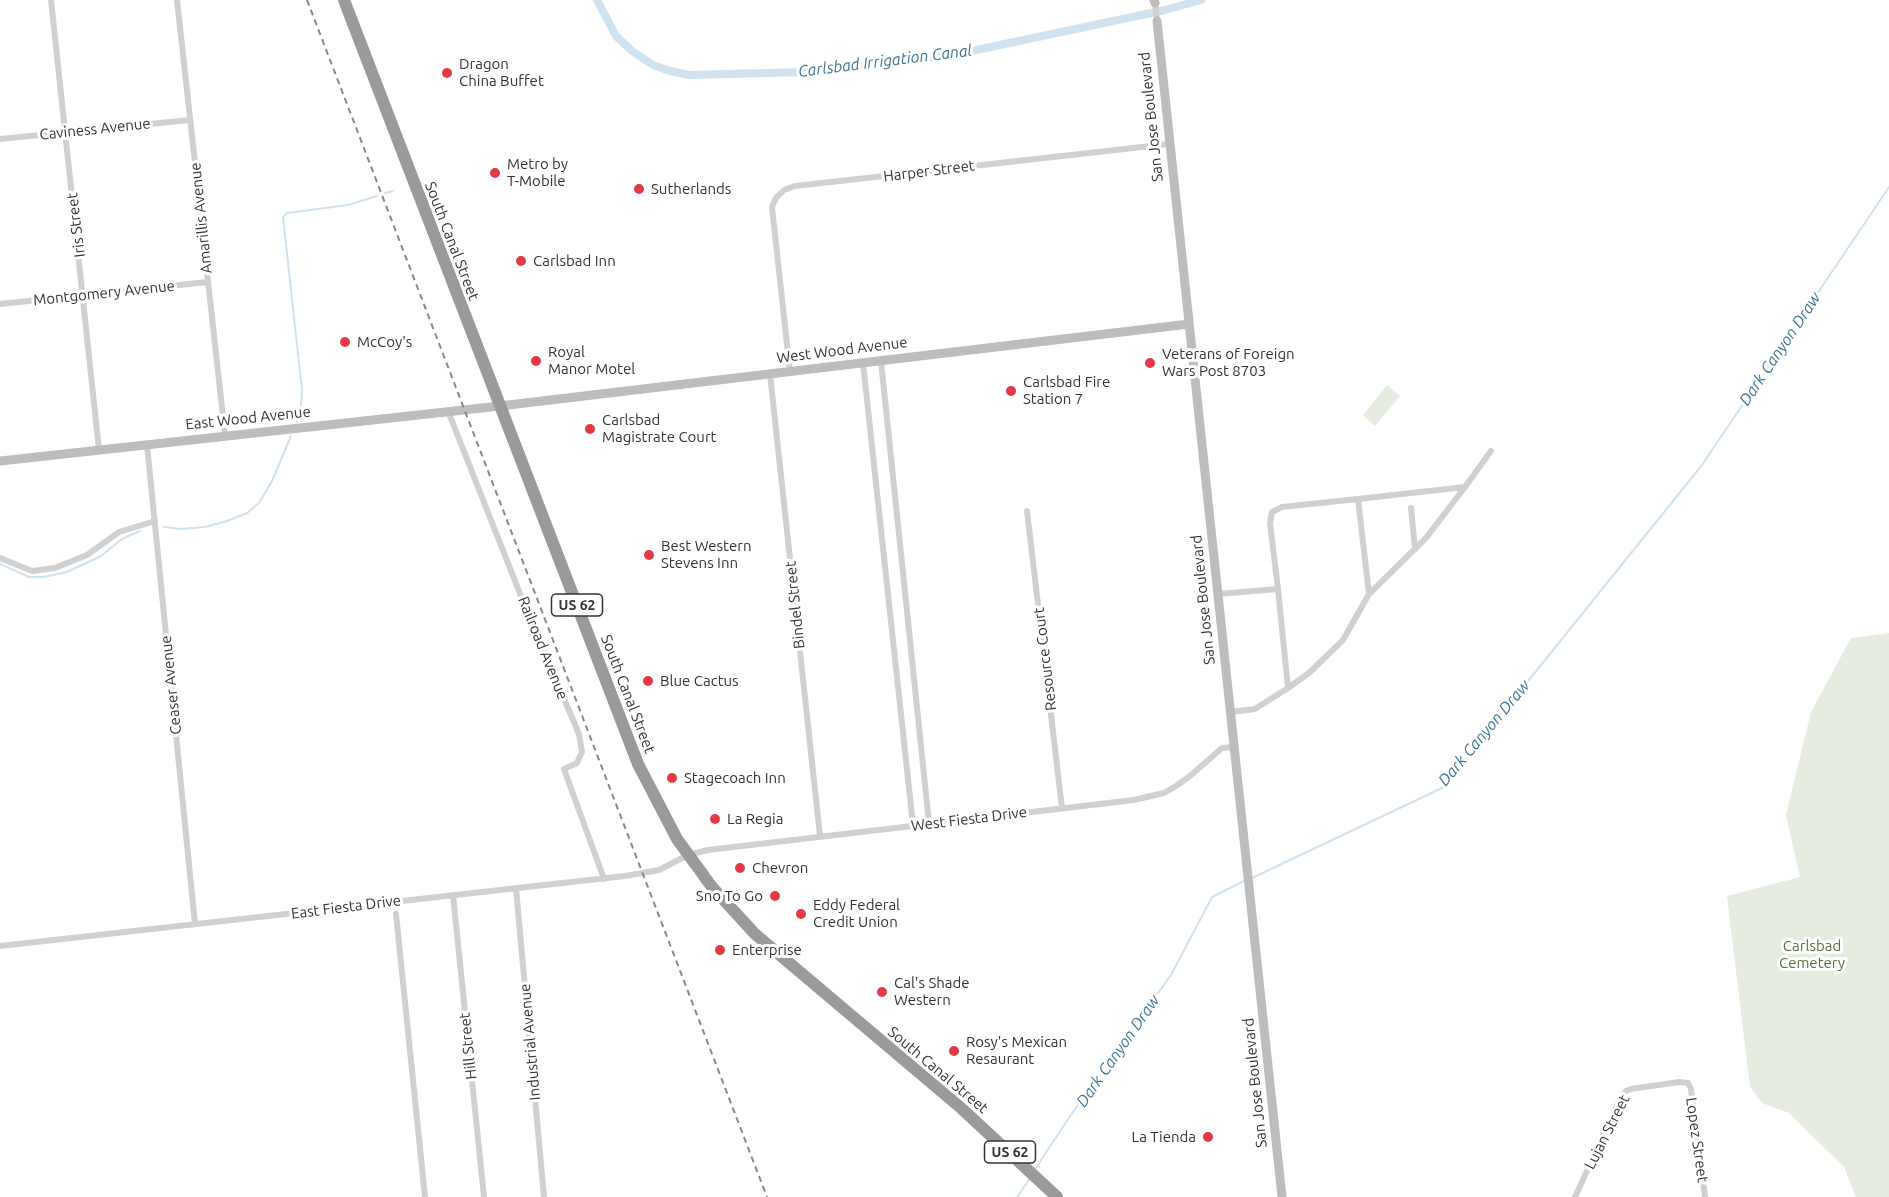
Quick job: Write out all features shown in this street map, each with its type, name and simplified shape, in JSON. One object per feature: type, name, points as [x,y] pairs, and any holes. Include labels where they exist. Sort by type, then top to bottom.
[{"type":"highway","name":"South Canal Street","points":[[344,0],[638,764],[688,855],[712,887],[755,934],[961,1108],[1057,1197]]},
{"type":"street","name":"Iris Street","points":[[51,0],[99,450]]},
{"type":"street","name":"Amarillis Avenue","points":[[177,0],[225,435]]},
{"type":"street","name":"San Jose Boulevard","points":[[1155,1],[1282,1197]]},
{"type":"street","name":"Caviness Avenue","points":[[0,139],[190,120]]},
{"type":"street","name":"Harper Street","points":[[789,372],[772,207],[776,198],[789,187],[1169,144]]},
{"type":"street","name":"Montgomery Avenue","points":[[0,304],[208,282]]},
{"type":"street","name":"West Wood Avenue","points":[[500,406],[1189,324]]},
{"type":"street","points":[[881,361],[929,823]]},
{"type":"street","points":[[863,363],[913,825]]},
{"type":"street","name":"Bindel Street","points":[[770,374],[820,836]]},
{"type":"street","name":"East Wood Avenue","points":[[0,461],[500,406]]},
{"type":"street","name":"Railroad Avenue","points":[[448,411],[538,638],[579,734],[582,752],[577,763],[564,768],[604,879]]},
{"type":"street","name":"Ceaser Avenue","points":[[147,445],[195,924]]},
{"type":"street","points":[[1231,712],[1255,709],[1288,688],[1309,673],[1343,640],[1369,594],[1426,538],[1491,451]]},
{"type":"street","points":[[1288,688],[1270,523],[1272,512],[1282,507],[1465,487]]},
{"type":"street","points":[[1358,499],[1369,594]]},
{"type":"street","points":[[1411,508],[1415,549]]},
{"type":"street","name":"Resource Court","points":[[1027,511],[1062,808]]},
{"type":"street","points":[[0,558],[29,570],[40,571],[55,568],[87,555],[119,532],[155,521]]},
{"type":"street","points":[[1218,594],[1278,589]]},
{"type":"street","name":"West Fiesta Drive","points":[[688,855],[708,850],[820,836],[1134,800],[1164,793],[1191,776],[1222,748],[1235,747]]},
{"type":"street","name":"East Fiesta Drive","points":[[0,946],[604,879],[659,870],[688,855]]},
{"type":"street","name":"Industrial Avenue","points":[[516,888],[544,1197]]},
{"type":"street","name":"Hill Street","points":[[453,895],[484,1197]]},
{"type":"street","points":[[396,914],[425,1197]]},
{"type":"street","name":"Lujan Street","points":[[1575,1197],[1622,1095],[1631,1089],[1688,1083]]},
{"type":"street","name":"Lopez Street","points":[[1688,1083],[1691,1089],[1705,1197]]},
{"type":"green space","points":[[1387,385],[1400,396],[1375,426],[1363,415]]},
{"type":"green space","name":"Carlsbad Cemetery","points":[[1889,633],[1889,1197],[1856,1197],[1844,1167],[1789,1113],[1762,1103],[1750,1087],[1727,896],[1800,877],[1786,815],[1811,712],[1851,638]]},
{"type":"waterway","name":"Carlsbad Irrigation Canal","points":[[597,0],[616,36],[632,51],[653,65],[689,75],[807,72],[953,55],[1165,10],[1201,0]]},
{"type":"waterway","name":"Dark Canyon Draw","points":[[1252,878],[1442,788],[1702,465],[1889,187]]},
{"type":"waterway","points":[[385,193],[393,191]]},
{"type":"waterway","points":[[297,422],[302,390],[283,217],[287,213],[348,205],[377,196]]},
{"type":"waterway","points":[[164,527],[181,529],[205,527],[247,513],[259,503],[272,481],[291,436]]},
{"type":"waterway","points":[[0,564],[29,577],[44,577],[67,572],[101,556],[122,539],[140,531]]},
{"type":"waterway","name":"Dark Canyon Draw","points":[[1035,1169],[1171,975],[1212,897],[1246,880]]},
{"type":"waterway","name":"Dark Canyon Draw","points":[[1017,1197],[1031,1177]]},
{"type":"railway","points":[[307,0],[767,1197]]},
{"type":"place","name":"Dragon China Buffet","points":[[447,73]]},
{"type":"place","name":"Metro by T-Mobile","points":[[495,173]]},
{"type":"place","name":"Sutherlands","points":[[639,189]]},
{"type":"place","name":"Carlsbad Inn","points":[[521,261]]},
{"type":"place","name":"McCoy's","points":[[345,342]]},
{"type":"place","name":"Royal Manor Motel","points":[[536,361]]},
{"type":"place","name":"Veterans of Foreign Wars Post 8703","points":[[1150,363]]},
{"type":"place","name":"Carlsbad Fire Station 7","points":[[1011,391]]},
{"type":"place","name":"Carlsbad Magistrate Court","points":[[590,429]]},
{"type":"place","name":"Best Western Stevens Inn","points":[[649,555]]},
{"type":"place","name":"Blue Cactus","points":[[648,681]]},
{"type":"place","name":"Stagecoach Inn","points":[[672,778]]},
{"type":"place","name":"La Regia","points":[[715,819]]},
{"type":"place","name":"Chevron","points":[[740,868]]},
{"type":"place","name":"Sno To Go","points":[[775,896]]},
{"type":"place","name":"Eddy Federal Credit Union","points":[[801,914]]},
{"type":"place","name":"Enterprise","points":[[720,950]]},
{"type":"place","name":"Cal's Shade Western","points":[[882,992]]},
{"type":"place","name":"Rosy's Mexican Resaurant","points":[[954,1051]]},
{"type":"place","name":"La Tienda","points":[[1208,1137]]}]
